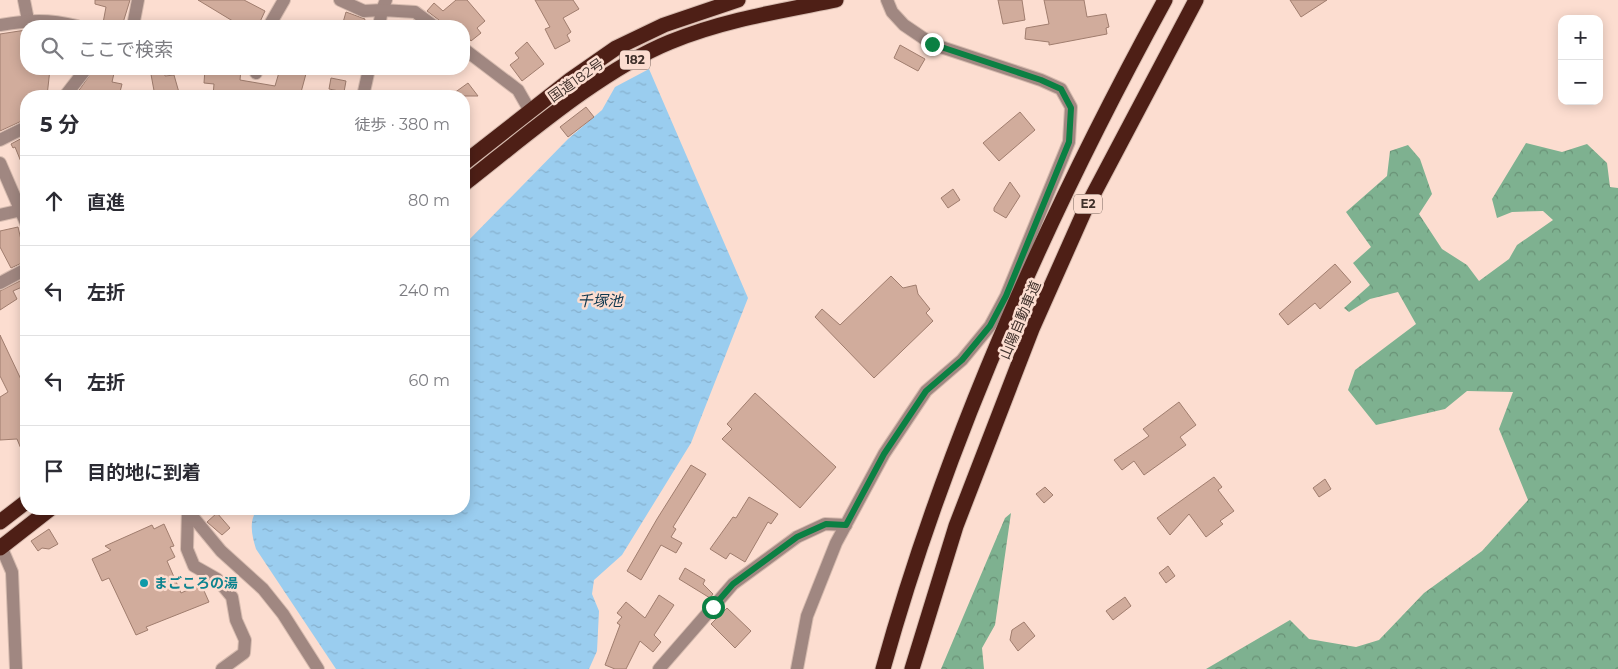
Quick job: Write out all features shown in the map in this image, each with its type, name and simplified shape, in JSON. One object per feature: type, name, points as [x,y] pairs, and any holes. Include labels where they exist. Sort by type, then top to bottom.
[{"type":"highway","name":"国道182号","points":[[470,158],[530,111],[616,48],[664,25],[738,0]]},
{"type":"highway","name":"国道182号","points":[[470,179],[580,96],[626,65],[670,42],[746,19],[836,0]]},
{"type":"highway","name":"山陽自動車道","points":[[883,669],[931,515],[975,402],[1061,201],[1130,64],[1165,0]]},
{"type":"highway","name":"山陽自動車道","points":[[912,669],[956,526],[998,416],[1084,212],[1196,0]]},
{"type":"highway","points":[[0,522],[20,507]]},
{"type":"highway","points":[[1,546],[42,515]]},
{"type":"street","points":[[24,0],[28,20],[52,20]]},
{"type":"street","points":[[134,20],[138,0]]},
{"type":"street","points":[[273,20],[284,0]]},
{"type":"street","points":[[340,0],[364,11],[384,5],[415,12],[426,20]]},
{"type":"street","points":[[797,669],[807,616],[846,525],[884,454],[926,391],[962,360],[990,326],[1006,296],[1026,250],[1069,142],[1071,108],[1061,89],[1041,80],[932,44],[904,25],[892,12],[887,0]]},
{"type":"street","points":[[380,20],[384,5]]},
{"type":"street","points":[[0,25],[20,21]]},
{"type":"street","points":[[470,54],[518,90],[530,111]]},
{"type":"street","points":[[70,90],[81,75]]},
{"type":"street","points":[[364,90],[368,75]]},
{"type":"street","points":[[0,140],[20,130]]},
{"type":"street","points":[[0,163],[20,206]]},
{"type":"street","points":[[0,215],[20,214]]},
{"type":"street","points":[[0,283],[20,272]]},
{"type":"street","points":[[188,515],[187,549],[194,566],[217,580],[232,597],[236,620],[245,640],[244,653],[222,669]]},
{"type":"street","points":[[192,515],[221,550],[263,589],[283,614],[318,669]]},
{"type":"street","points":[[659,669],[733,584],[797,537],[826,524],[846,525]]},
{"type":"street","points":[[1,546],[12,572],[16,669]]},
{"type":"green space","points":[[1526,143],[1562,152],[1587,144],[1607,163],[1610,187],[1618,188],[1618,669],[1206,669],[1290,620],[1309,639],[1356,647],[1379,640],[1424,593],[1482,551],[1528,500],[1499,429],[1513,392],[1467,391],[1445,409],[1376,425],[1348,390],[1355,370],[1416,324],[1398,292],[1370,299],[1349,312],[1344,308],[1370,285],[1353,263],[1371,247],[1346,212],[1387,176],[1390,151],[1408,145],[1420,159],[1432,194],[1419,214],[1442,249],[1467,265],[1479,281],[1509,259],[1517,245],[1553,220],[1543,211],[1512,212],[1497,218],[1492,199]]},
{"type":"green space","points":[[1011,513],[995,625],[982,648],[984,669],[941,669],[1005,518]]},
{"type":"water","name":"千塚池","points":[[649,69],[748,298],[691,443],[622,555],[594,580],[592,594],[599,611],[597,651],[589,669],[336,669],[256,549],[252,528],[254,515],[470,515],[470,239],[568,139],[602,110],[615,87]]},
{"type":"building","points":[[95,0],[130,0],[124,20],[104,20],[106,7],[95,4]]},
{"type":"building","points":[[198,0],[244,0],[265,11],[261,20],[231,20]]},
{"type":"building","points":[[456,0],[467,0],[485,21],[477,28],[481,33],[471,41],[470,20],[439,20],[427,11],[434,3],[443,11]]},
{"type":"building","points":[[535,0],[573,0],[579,9],[563,18],[571,32],[567,35],[570,41],[555,49],[545,29],[550,27]]},
{"type":"building","points":[[998,0],[1022,0],[1025,20],[1003,24]]},
{"type":"building","points":[[1044,0],[1084,0],[1087,17],[1106,14],[1109,27],[1106,28],[1107,34],[1049,45],[1049,42],[1025,39],[1026,28],[1049,24]]},
{"type":"building","points":[[1290,0],[1327,0],[1301,17]]},
{"type":"building","points":[[346,12],[365,19],[365,20],[344,20]]},
{"type":"building","points":[[20,31],[20,75],[49,75],[48,90],[20,90],[20,122],[0,131],[0,34]]},
{"type":"building","points":[[527,42],[544,64],[522,81],[510,65],[519,58],[515,53]]},
{"type":"building","points":[[900,45],[925,59],[918,71],[894,58]]},
{"type":"building","points":[[90,75],[114,75],[112,82],[122,84],[120,90],[79,90]]},
{"type":"building","points":[[151,75],[174,75],[178,90],[154,90]]},
{"type":"building","points":[[205,75],[240,75],[240,80],[275,86],[278,75],[306,75],[302,90],[214,90],[214,84],[204,83]]},
{"type":"building","points":[[331,78],[346,81],[344,90],[329,89]]},
{"type":"building","points":[[468,83],[478,96],[470,96],[470,90],[458,90]]},
{"type":"building","points":[[586,107],[594,117],[568,137],[560,127]]},
{"type":"building","points":[[1020,112],[1035,130],[999,161],[983,143]]},
{"type":"building","points":[[20,139],[20,159],[15,147],[13,148],[11,144]]},
{"type":"building","points":[[1010,182],[1020,196],[1006,218],[994,211],[994,208]]},
{"type":"building","points":[[953,189],[960,200],[948,208],[941,198]]},
{"type":"building","points":[[18,227],[20,236],[20,264],[11,268],[0,247],[0,231]]},
{"type":"building","points":[[1335,264],[1351,282],[1320,309],[1315,303],[1288,325],[1279,314]]},
{"type":"building","points":[[891,276],[903,288],[916,285],[918,294],[930,309],[926,313],[933,321],[874,378],[815,317],[822,309],[840,325]]},
{"type":"building","points":[[20,281],[20,288],[13,291],[17,299],[0,310],[0,291]]},
{"type":"building","points":[[0,335],[20,377],[20,446],[17,439],[0,440],[0,397],[8,392],[0,376]]},
{"type":"building","points":[[755,393],[836,467],[800,508],[722,439],[732,429],[727,424]]},
{"type":"building","points":[[1179,402],[1196,425],[1180,437],[1186,445],[1144,475],[1134,461],[1122,470],[1114,460],[1149,436],[1143,429]]},
{"type":"building","points":[[691,465],[706,474],[673,527],[676,529],[671,537],[682,543],[676,553],[661,545],[641,580],[627,571]]},
{"type":"building","points":[[1214,477],[1222,487],[1218,490],[1234,511],[1220,521],[1223,524],[1206,537],[1189,514],[1170,535],[1157,518]]},
{"type":"building","points":[[1325,479],[1331,489],[1319,497],[1313,488]]},
{"type":"building","points":[[1045,487],[1053,495],[1044,503],[1036,494]]},
{"type":"building","points":[[749,497],[778,514],[771,524],[768,522],[745,562],[730,553],[726,559],[710,549],[733,517],[736,518]]},
{"type":"building","points":[[215,515],[219,515],[230,528],[222,535],[207,522]]},
{"type":"building","name":"まごころの湯","points":[[164,524],[174,546],[170,547],[175,557],[167,561],[181,593],[201,584],[209,602],[146,627],[148,630],[136,635],[109,578],[102,581],[92,559],[111,550],[105,546],[152,525],[154,529]]},
{"type":"building","points":[[49,529],[58,544],[49,549],[42,548],[38,551],[31,541]]},
{"type":"building","points":[[1168,566],[1175,576],[1166,583],[1159,573]]},
{"type":"building","points":[[685,568],[705,580],[703,584],[713,594],[710,598],[679,579]]},
{"type":"building","points":[[659,595],[674,605],[654,635],[661,642],[653,652],[640,641],[626,669],[615,669],[605,665],[620,625],[617,623],[622,617],[617,613],[626,602],[645,618]]},
{"type":"building","points":[[1125,597],[1131,606],[1113,620],[1106,611]]},
{"type":"building","points":[[727,608],[751,631],[735,648],[711,624]]},
{"type":"building","points":[[1024,622],[1035,636],[1018,651],[1010,640],[1012,630]]},
{"type":"place","name":"まごころの湯","points":[[144,583]]},
{"type":"route","points":[[713,607],[733,584],[797,537],[826,524],[846,525],[884,454],[926,391],[962,360],[990,326],[1006,296],[1026,250],[1069,142],[1071,108],[1061,89],[1041,80],[932,44]]}]
